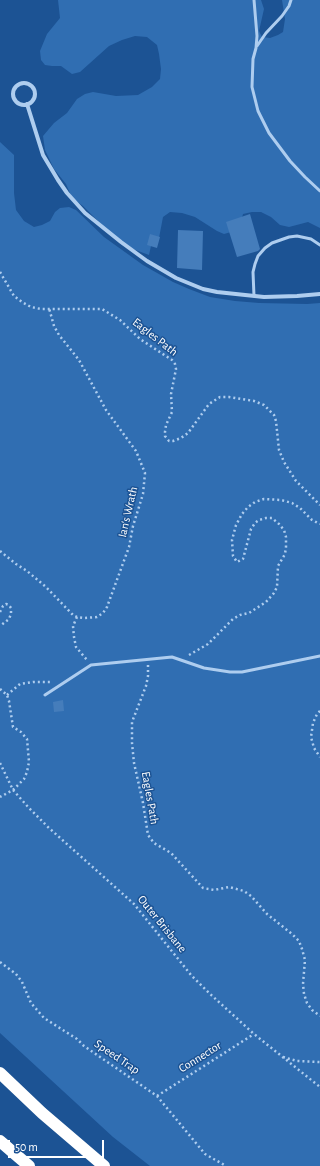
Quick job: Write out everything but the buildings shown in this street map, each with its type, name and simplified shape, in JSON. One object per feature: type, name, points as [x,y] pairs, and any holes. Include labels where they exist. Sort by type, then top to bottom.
[{"type":"highway","points":[[0,1073],[42,1113],[104,1166]]},
{"type":"highway","points":[[0,1140],[29,1166]]},
{"type":"street","points":[[24,83],[30,85],[34,91],[34,98],[27,104],[20,104],[14,99],[13,96],[15,89],[20,84],[24,83]]},
{"type":"street","points":[[27,104],[38,142],[50,167],[67,193],[85,213],[147,261],[176,278],[203,289],[217,292],[254,296],[297,296],[320,294]]},
{"type":"lane","points":[[254,0],[256,24],[256,48],[253,59],[252,87],[254,99],[263,123],[269,133],[296,169],[320,190]]},
{"type":"lane","points":[[256,48],[266,33],[282,16],[291,0]]},
{"type":"lane","points":[[254,296],[253,272],[258,256],[265,248],[272,243],[285,238],[297,236],[311,239],[320,245]]},
{"type":"lane","points":[[45,695],[91,665],[168,657],[177,658],[204,668],[230,672],[250,671],[320,656]]},
{"type":"path","name":"Eagles Path","points":[[0,272],[14,296],[31,307],[102,309],[120,320],[140,339],[172,360],[176,369],[171,394],[172,412],[166,425],[165,432],[165,436],[170,441],[181,438],[188,433],[209,404],[220,397],[254,401],[264,405],[274,415],[279,450],[286,467],[296,481],[320,504]]},
{"type":"path","name":"Ian's Wrath","points":[[49,308],[59,335],[79,360],[106,410],[136,451],[145,473],[143,494],[134,520],[129,547],[107,607],[103,613],[97,617],[77,617]]},
{"type":"path","points":[[177,658],[189,655],[208,644],[233,619],[240,615],[249,613],[266,602],[277,587],[278,566],[286,547],[286,537],[284,530],[272,518],[259,520],[250,529],[243,558],[237,562],[233,556],[232,540],[236,525],[248,507],[255,502],[264,499],[281,500],[292,503],[300,508],[312,520],[320,524]]},
{"type":"path","points":[[0,551],[46,587],[68,610],[77,617],[74,626],[76,647],[91,665]]},
{"type":"path","points":[[0,612],[3,606],[6,604],[10,605],[11,614],[9,619],[0,626]]},
{"type":"path","name":"Eagles Path","points":[[147,659],[148,676],[143,694],[134,716],[132,743],[134,763],[148,835],[154,843],[171,853],[203,888],[214,890],[229,887],[244,891],[251,896],[267,914],[292,934],[302,949],[304,960],[304,994],[312,1010],[320,1016]]},
{"type":"path","points":[[7,695],[20,684],[33,682],[58,682],[70,679]]},
{"type":"path","points":[[0,689],[7,695],[13,728],[21,732],[27,740],[29,762],[24,779],[13,790],[0,797]]},
{"type":"path","points":[[320,711],[313,723],[311,737],[314,748],[320,757]]},
{"type":"path","name":"Outer Brisbane","points":[[0,763],[13,790],[49,828],[134,904],[191,975],[254,1034],[320,1088]]},
{"type":"path","name":"Speed Trap","points":[[0,962],[16,974],[22,982],[31,1003],[44,1018],[77,1039],[84,1046],[157,1096],[205,1154],[226,1166]]},
{"type":"path","name":"Connector","points":[[157,1096],[254,1034]]},
{"type":"path","points":[[282,1057],[297,1061],[320,1062]]},
{"type":"shaded area","points":[[58,0],[261,0],[264,9],[259,31],[262,37],[270,38],[283,32],[285,19],[282,0],[320,0],[320,228],[308,222],[289,227],[280,225],[271,217],[261,212],[252,212],[243,214],[240,225],[231,232],[224,234],[195,217],[182,213],[170,212],[163,217],[159,238],[151,246],[149,255],[122,245],[83,206],[72,198],[66,184],[54,169],[45,150],[43,136],[54,123],[67,113],[77,99],[85,94],[93,92],[116,96],[138,95],[152,87],[160,79],[161,69],[157,45],[147,37],[135,36],[122,40],[109,46],[80,72],[72,74],[61,66],[45,65],[41,60],[40,51],[47,34],[60,18]]},
{"type":"shaded area","points":[[0,142],[14,155],[14,193],[16,210],[24,221],[34,227],[50,221],[55,212],[60,208],[69,207],[76,210],[104,237],[143,265],[189,289],[210,297],[235,301],[259,303],[320,303],[320,1166],[150,1166],[113,1137],[0,1033]]}]
